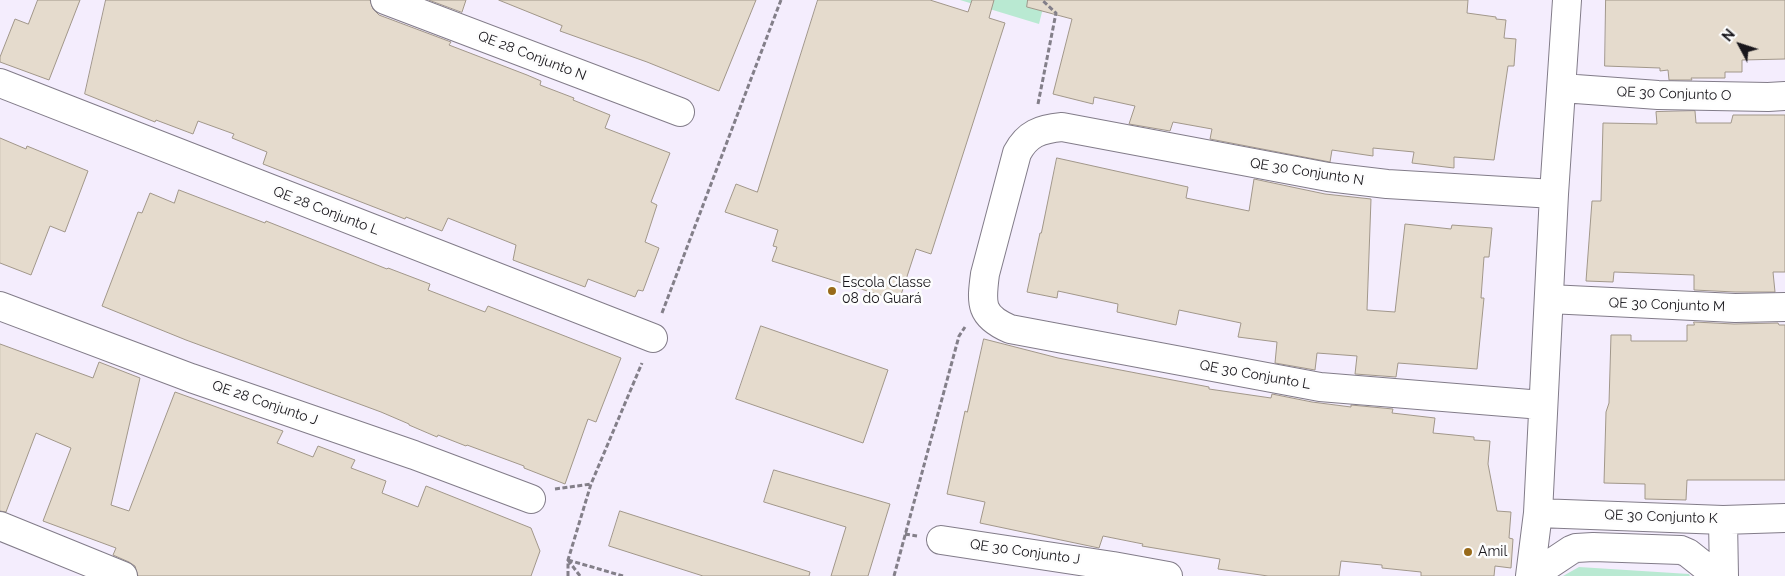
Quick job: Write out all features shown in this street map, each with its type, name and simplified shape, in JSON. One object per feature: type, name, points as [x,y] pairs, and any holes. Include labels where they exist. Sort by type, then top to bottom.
[{"type":"street","name":"QE 28 Conjunto N","points":[[385,0],[680,112]]},
{"type":"street","points":[[1531,576],[1538,513],[1542,405],[1567,0]]},
{"type":"street","name":"QE 28 Conjunto L","points":[[0,83],[653,338]]},
{"type":"street","name":"QE 30 Conjunto O","points":[[1562,88],[1658,96],[1785,96]]},
{"type":"street","name":"QE 30 Conjunto N","points":[[1032,136],[1052,128],[1062,127],[1328,177],[1387,184],[1554,194]]},
{"type":"street","points":[[982,302],[985,274],[1017,153],[1024,141],[1032,136]]},
{"type":"street","name":"QE 30 Conjunto M","points":[[1549,299],[1707,307],[1785,307]]},
{"type":"street","name":"QE 30 Conjunto L","points":[[982,302],[991,319],[1010,329],[1255,376],[1320,387],[1542,405]]},
{"type":"street","name":"QE 28 Conjunto J","points":[[0,306],[192,378],[414,455],[531,499]]},
{"type":"street","name":"QE 30 Conjunto K","points":[[1538,513],[1723,520],[1785,518]]},
{"type":"street","points":[[1723,520],[1724,576]]},
{"type":"street","points":[[0,526],[123,576]]},
{"type":"street","name":"QE 30 Conjunto J","points":[[940,540],[1168,576]]},
{"type":"street","points":[[1531,576],[1571,550],[1593,547],[1681,550],[1688,553],[1717,576]]},
{"type":"path","points":[[568,576],[568,560],[591,484],[653,338],[781,0]]},
{"type":"path","points":[[1032,136],[1056,12],[1042,0]]},
{"type":"path","points":[[894,576],[959,336],[982,302]]},
{"type":"path","points":[[531,499],[558,487],[591,484]]},
{"type":"path","points":[[568,560],[580,576]]},
{"type":"path","points":[[568,560],[623,576]]},
{"type":"green space","points":[[960,0],[1045,0],[1039,24]]},
{"type":"green space","points":[[1579,567],[1689,574],[1690,576],[1563,576]]},
{"type":"building","points":[[38,0],[80,0],[49,80],[0,62],[0,57],[15,19],[28,24]]},
{"type":"building","points":[[106,0],[370,0],[373,9],[379,15],[451,42],[449,45],[541,81],[540,85],[610,115],[605,128],[670,153],[651,202],[657,205],[645,242],[659,248],[643,291],[638,290],[635,297],[588,279],[585,287],[513,260],[516,245],[448,218],[442,231],[406,217],[405,219],[263,164],[267,152],[232,138],[234,134],[198,121],[193,134],[156,120],[155,122],[85,94]]},
{"type":"building","points":[[429,0],[466,0],[462,12]]},
{"type":"building","points":[[499,0],[756,0],[719,91],[647,62],[560,31],[562,26]]},
{"type":"building","points":[[818,0],[930,0],[968,12],[972,0],[994,0],[989,18],[1005,23],[931,254],[916,249],[899,301],[772,261],[777,247],[773,246],[778,230],[725,212],[736,184],[757,192]]},
{"type":"building","points":[[1028,0],[1468,0],[1467,13],[1506,20],[1504,38],[1516,39],[1514,66],[1508,66],[1494,160],[1454,157],[1454,168],[1412,163],[1414,152],[1373,148],[1373,156],[1332,150],[1330,162],[1210,139],[1212,129],[1173,122],[1170,131],[1129,124],[1135,106],[1094,97],[1093,104],[1053,94],[1072,19],[1027,7]]},
{"type":"building","points":[[1606,0],[1785,0],[1785,59],[1742,60],[1742,72],[1725,72],[1725,78],[1691,78],[1692,80],[1669,80],[1668,70],[1660,71],[1660,68],[1605,66]]},
{"type":"building","points":[[1695,111],[1696,123],[1731,123],[1733,115],[1785,115],[1785,272],[1773,272],[1775,292],[1694,290],[1694,275],[1614,272],[1613,282],[1586,281],[1592,201],[1601,201],[1603,123],[1657,124],[1656,112]]},
{"type":"building","points":[[0,138],[26,149],[27,146],[88,171],[65,232],[50,226],[31,275],[0,263]]},
{"type":"building","points":[[1057,158],[1188,187],[1186,198],[1249,211],[1254,179],[1325,194],[1371,199],[1367,310],[1395,312],[1405,224],[1451,229],[1452,225],[1492,228],[1489,257],[1484,257],[1481,298],[1484,298],[1477,369],[1398,363],[1396,377],[1355,374],[1357,356],[1317,353],[1315,370],[1275,363],[1277,342],[1238,337],[1241,323],[1179,310],[1176,325],[1117,312],[1118,304],[1058,291],[1057,298],[1027,292]]},
{"type":"building","points":[[179,190],[430,284],[428,290],[485,312],[488,306],[621,358],[596,422],[588,419],[565,484],[524,468],[524,466],[438,435],[437,437],[381,412],[186,340],[102,306],[138,212],[142,213],[150,193],[174,203]]},
{"type":"building","points":[[1694,322],[1734,324],[1778,323],[1779,325],[1785,325],[1785,480],[1687,480],[1686,500],[1645,499],[1645,484],[1604,483],[1611,335],[1631,335],[1631,341],[1687,341],[1687,325],[1694,325]]},
{"type":"building","points":[[761,326],[888,370],[863,443],[736,399]]},
{"type":"building","points":[[984,339],[1058,358],[1209,387],[1209,389],[1271,398],[1272,394],[1351,407],[1351,405],[1393,409],[1392,413],[1435,418],[1433,433],[1474,437],[1474,440],[1490,441],[1488,464],[1497,511],[1511,512],[1509,538],[1513,539],[1511,568],[1495,566],[1494,576],[1421,576],[1421,572],[1382,568],[1382,565],[1341,561],[1339,576],[1268,576],[1218,569],[1220,559],[1142,546],[1143,544],[1103,536],[1099,548],[980,523],[985,502],[947,494],[965,411],[967,412]]},
{"type":"building","points":[[0,344],[93,378],[99,362],[140,378],[111,505],[129,511],[175,392],[283,431],[277,443],[313,457],[318,446],[355,460],[351,468],[386,481],[382,493],[418,507],[426,486],[531,528],[540,551],[531,576],[138,576],[135,566],[113,555],[116,548],[43,521],[71,448],[36,433],[6,512],[0,511]]},
{"type":"building","points":[[774,470],[890,504],[868,576],[831,576],[846,527],[764,502]]},
{"type":"building","points":[[620,511],[810,572],[809,576],[703,576],[609,546]]},
{"type":"place","name":"Escola Classe 08 do Guará","points":[[832,291]]},
{"type":"place","name":"Amil","points":[[1468,552]]}]
